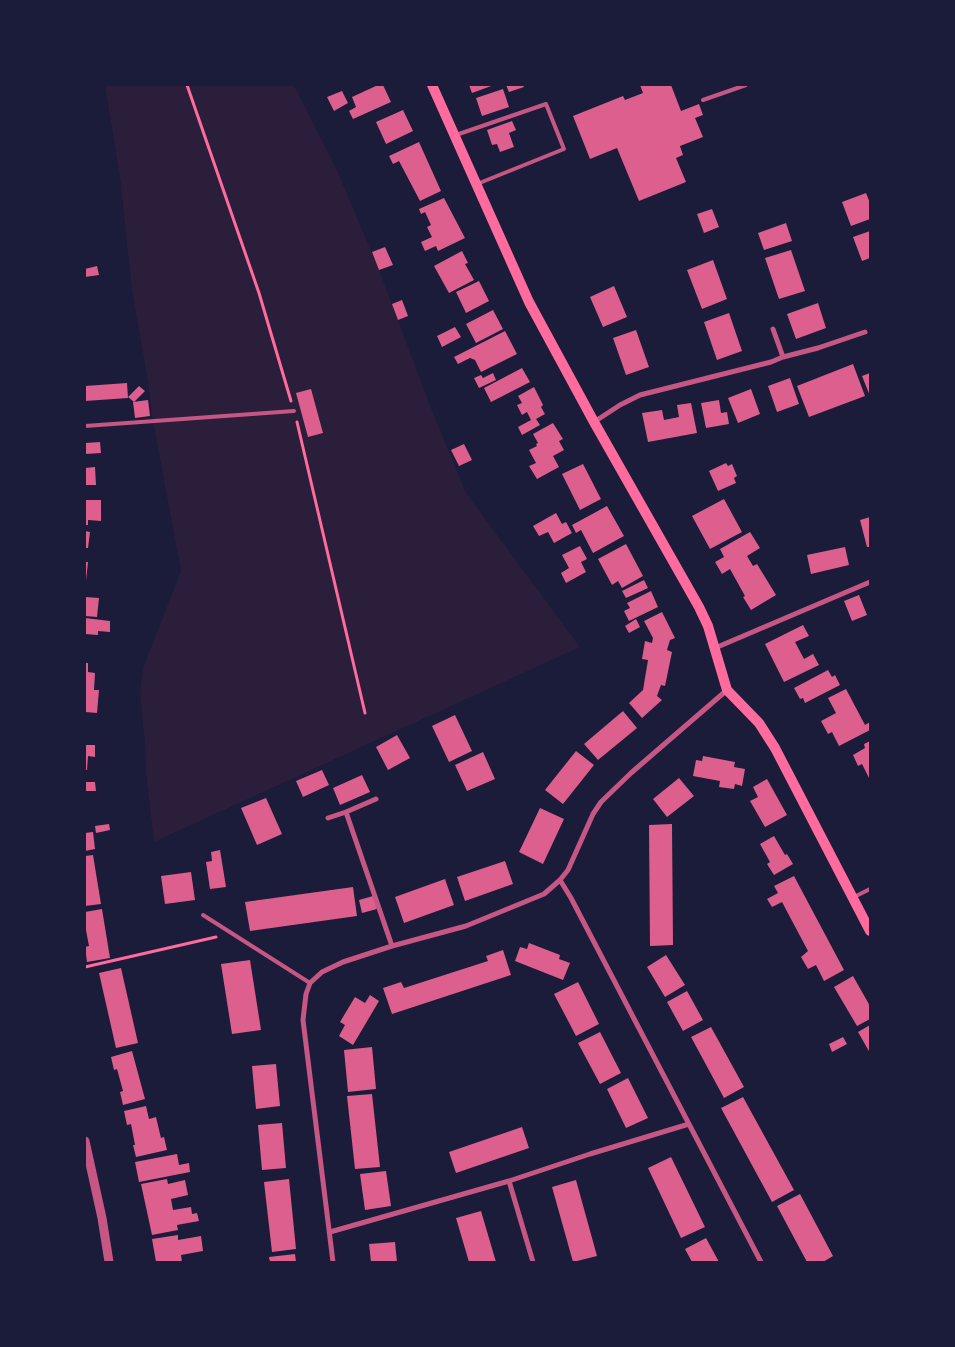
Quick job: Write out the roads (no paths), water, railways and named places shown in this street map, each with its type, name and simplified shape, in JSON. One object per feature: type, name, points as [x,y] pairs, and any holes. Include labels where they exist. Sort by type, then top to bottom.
[{"type":"main road","points":[[432,85],[530,302],[594,422],[699,607],[715,648],[727,690],[759,723],[775,748],[870,931]]},
{"type":"street","points":[[773,329],[783,357]]},
{"type":"street","points":[[594,422],[620,404],[640,395],[771,362],[865,332]]},
{"type":"street","points":[[715,648],[870,582]]},
{"type":"street","points":[[333,1262],[303,1020],[306,994],[310,983],[322,972],[343,962],[392,946],[466,926],[544,894],[568,870],[593,814],[601,802],[638,767],[727,690]]},
{"type":"street","points":[[328,818],[376,799]]},
{"type":"street","points":[[346,812],[392,946]]},
{"type":"street","points":[[560,880],[761,1262]]},
{"type":"street","points":[[330,1232],[509,1182],[590,1154],[689,1124]]},
{"type":"street","points":[[85,1141],[102,1218],[109,1262]]},
{"type":"street","points":[[509,1182],[533,1262]]},
{"type":"lane","points":[[704,100],[746,85]]},
{"type":"lane","points":[[455,135],[546,104],[564,149],[477,184]]},
{"type":"lane","points":[[85,426],[294,411]]},
{"type":"lane","points":[[852,898],[870,890]]},
{"type":"lane","points":[[203,916],[310,983]]}]
